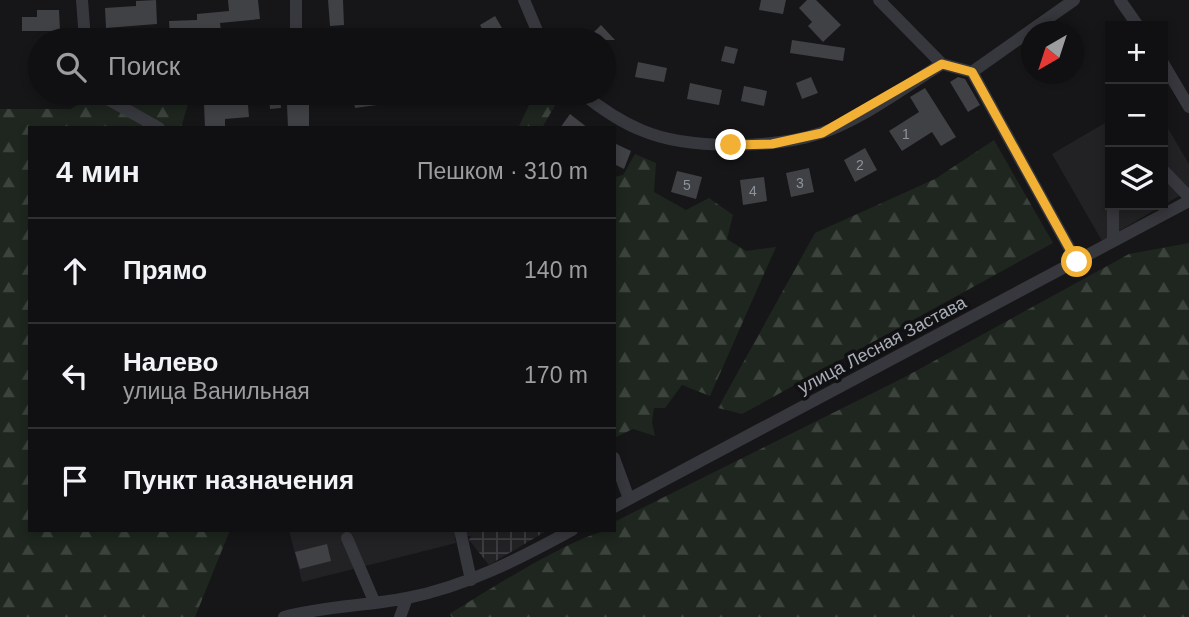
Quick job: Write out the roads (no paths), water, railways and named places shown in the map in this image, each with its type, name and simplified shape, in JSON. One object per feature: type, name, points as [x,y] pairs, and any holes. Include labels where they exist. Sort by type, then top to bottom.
[{"type":"street","points":[[82,0],[84,28]]},
{"type":"street","points":[[296,0],[296,28]]},
{"type":"street","points":[[524,0],[536,28]]},
{"type":"street","points":[[879,0],[942,64],[972,72],[1077,262]]},
{"type":"street","points":[[972,72],[1074,0]]},
{"type":"street","points":[[1120,0],[1135,21]]},
{"type":"street","points":[[599,105],[618,119],[643,131],[731,145],[772,144],[822,133],[942,64]]},
{"type":"street","points":[[1168,71],[1189,107]]},
{"type":"street","points":[[118,105],[155,126]]},
{"type":"street","points":[[1168,176],[1189,199]]},
{"type":"street","name":"улица Лесная Застава","points":[[616,506],[1077,262],[1189,199]]},
{"type":"street","points":[[1113,210],[1113,241]]},
{"type":"street","points":[[616,463],[629,499]]},
{"type":"street","points":[[460,532],[471,580]]},
{"type":"street","points":[[284,617],[373,601],[407,598],[471,580],[517,561],[568,532]]},
{"type":"street","points":[[347,538],[373,601]]},
{"type":"street","points":[[400,617],[407,598]]}]
